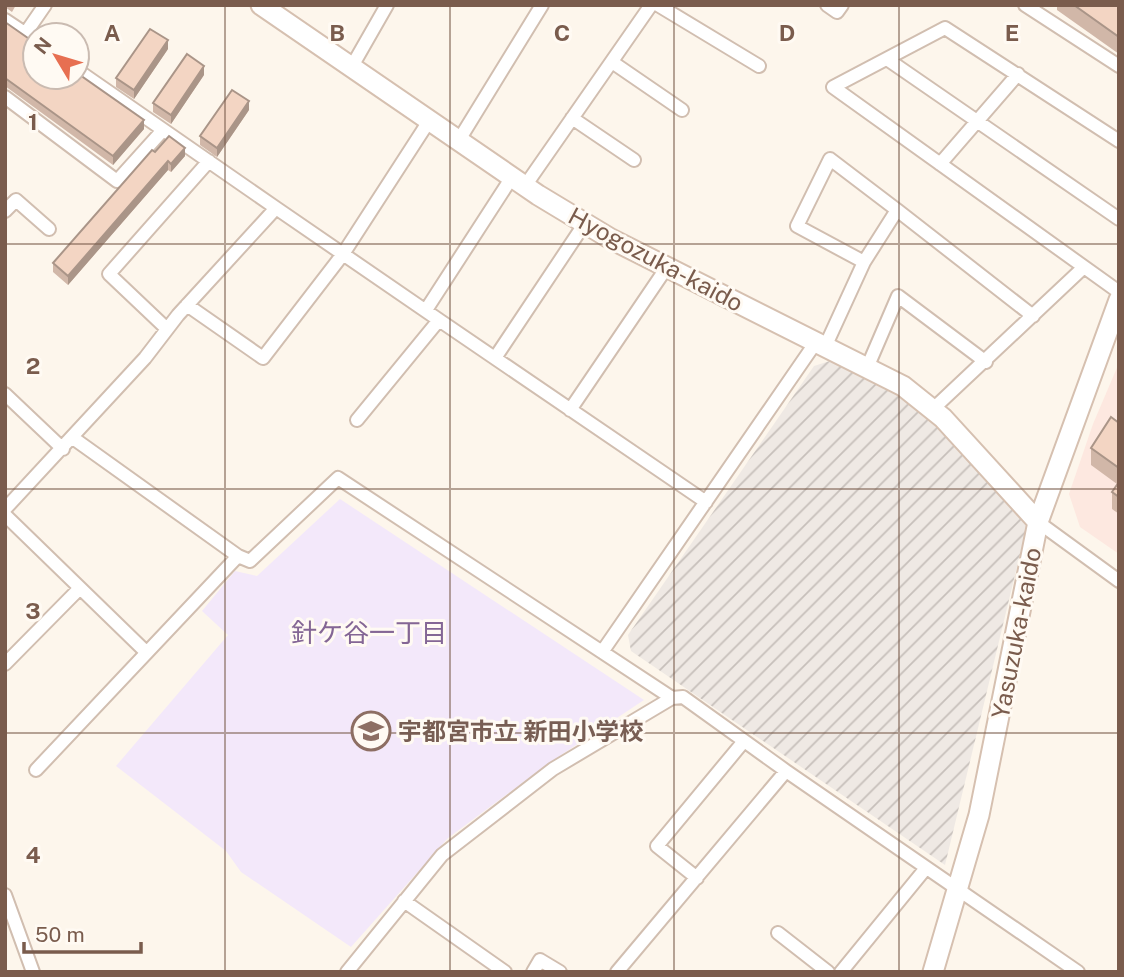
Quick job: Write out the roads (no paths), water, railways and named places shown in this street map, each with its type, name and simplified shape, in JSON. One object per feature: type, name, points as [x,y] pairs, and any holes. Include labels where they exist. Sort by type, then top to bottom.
[{"type":"street","points":[[38,21],[46,5]]},
{"type":"street","name":"Hyogozuka-kaido","points":[[261,5],[519,182],[585,223],[903,386],[933,409],[1038,522]]},
{"type":"street","points":[[351,68],[387,5]]},
{"type":"street","points":[[459,140],[542,5]]},
{"type":"street","points":[[426,310],[519,182],[572,118],[651,5]]},
{"type":"street","points":[[658,5],[759,66]]},
{"type":"street","points":[[827,5],[837,12],[842,5]]},
{"type":"street","points":[[1025,5],[1119,66]]},
{"type":"street","points":[[5,20],[21,31]]},
{"type":"street","points":[[1119,141],[945,28],[833,87],[1119,292]]},
{"type":"street","points":[[887,58],[1119,219]]},
{"type":"street","points":[[612,62],[682,110]]},
{"type":"street","points":[[940,164],[1017,74]]},
{"type":"street","points":[[91,79],[706,502]]},
{"type":"street","points":[[5,97],[117,181],[163,130]]},
{"type":"street","points":[[572,118],[634,160]]},
{"type":"street","points":[[187,305],[263,358],[343,254],[429,121]]},
{"type":"street","points":[[864,262],[797,226],[830,159],[1033,316]]},
{"type":"street","points":[[167,329],[109,274],[209,161]]},
{"type":"street","points":[[5,211],[16,200],[49,229]]},
{"type":"street","points":[[5,509],[145,358],[187,305],[275,208]]},
{"type":"street","points":[[602,652],[706,502],[821,344],[864,262],[897,210]]},
{"type":"street","points":[[495,358],[585,223]]},
{"type":"street","points":[[570,410],[667,267]]},
{"type":"street","points":[[933,409],[1084,267]]},
{"type":"street","points":[[867,368],[898,296],[986,362]]},
{"type":"street","name":"Yasuzuka-kaido","points":[[933,972],[979,815],[1038,522],[1119,300]]},
{"type":"street","points":[[357,420],[439,320]]},
{"type":"street","points":[[6,397],[63,449]]},
{"type":"street","points":[[73,438],[238,556],[250,561],[338,478],[672,698]]},
{"type":"street","points":[[5,515],[146,652]]},
{"type":"street","points":[[1038,522],[1119,580]]},
{"type":"street","points":[[36,770],[238,556]]},
{"type":"street","points":[[5,664],[80,588]]},
{"type":"street","points":[[347,972],[442,855],[553,769],[672,698],[683,697],[1078,972]]},
{"type":"street","points":[[696,878],[657,846],[744,741]]},
{"type":"street","points":[[617,972],[786,771]]},
{"type":"street","points":[[841,972],[926,868]]},
{"type":"street","points":[[5,895],[33,972]]},
{"type":"street","points":[[404,901],[505,972]]},
{"type":"street","points":[[778,933],[828,972]]},
{"type":"street","points":[[533,972],[540,960],[560,972]]},
{"type":"place","name":"宇都宮市立 新田小学校","points":[[371,731]]},
{"type":"district","name":"針ケ谷一丁目","points":[[369,632]]}]
